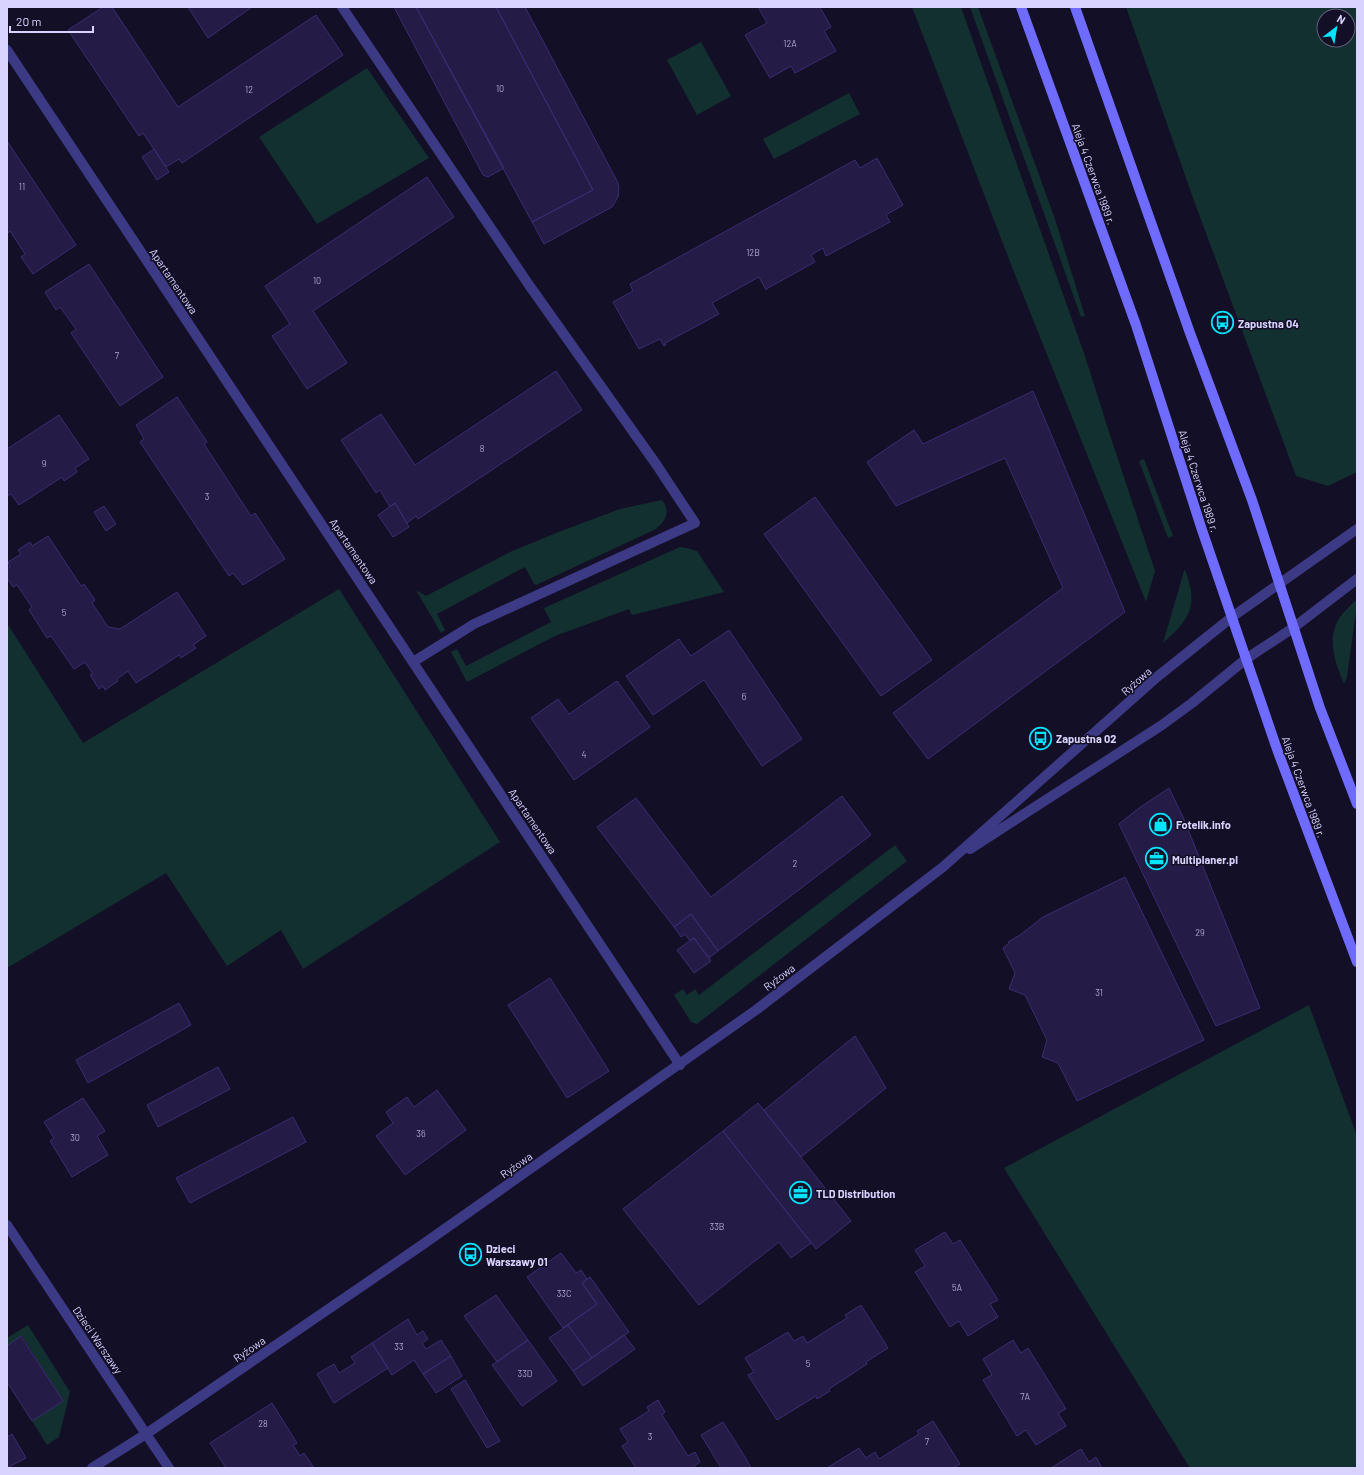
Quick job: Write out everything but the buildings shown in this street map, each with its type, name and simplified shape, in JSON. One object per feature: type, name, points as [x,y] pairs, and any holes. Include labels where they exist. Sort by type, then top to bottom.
[{"type":"main road","name":"Aleja 4 Czerwca 1989 r.","points":[[1021,7],[1136,326],[1200,524],[1278,752],[1357,962]]},
{"type":"main road","points":[[1075,7],[1190,333],[1252,500],[1320,708],[1357,804]]},
{"type":"street","points":[[342,7],[529,285],[617,408],[695,523],[474,624],[412,662]]},
{"type":"street","name":"Apartamentowa","points":[[7,50],[680,1065]]},
{"type":"street","name":"Ryżowa","points":[[92,1468],[146,1434],[422,1245],[680,1065],[756,1010],[943,867],[1157,677],[1232,617],[1357,529]]},
{"type":"street","name":"Ryżowa","points":[[943,867],[1162,725],[1192,703],[1246,659],[1293,628],[1357,579]]},
{"type":"street","name":"Dzieci Warszawy","points":[[7,1225],[170,1468]]},
{"type":"green space","points":[[912,7],[961,7],[1085,356],[1155,571],[1146,602],[1012,267]]},
{"type":"green space","points":[[970,7],[978,7],[1055,219],[1085,316],[1081,317]]},
{"type":"green space","points":[[1126,7],[1357,7],[1357,472],[1328,486],[1296,476],[1193,198]]},
{"type":"green space","points":[[701,42],[731,96],[697,115],[667,60]]},
{"type":"green space","points":[[367,68],[429,158],[317,224],[259,137]]},
{"type":"green space","points":[[849,93],[860,114],[774,159],[763,139]]},
{"type":"green space","points":[[1144,459],[1173,536],[1168,538],[1139,461]]},
{"type":"green space","points":[[662,500],[665,504],[667,512],[665,519],[656,529],[536,585],[525,567],[437,614],[445,630],[441,633],[416,590],[426,596],[510,552],[556,533],[620,509]]},
{"type":"green space","points":[[680,547],[697,551],[724,592],[632,615],[629,609],[555,636],[467,682],[451,652],[457,649],[466,666],[551,622],[544,608]]},
{"type":"green space","points":[[1185,570],[1191,593],[1189,611],[1186,619],[1180,627],[1163,643],[1184,571]]},
{"type":"green space","points":[[339,589],[500,842],[303,969],[281,930],[227,966],[166,873],[7,968],[7,623],[83,743]]},
{"type":"green space","points":[[1355,601],[1357,604],[1347,677],[1344,684],[1333,650],[1333,633],[1340,617]]},
{"type":"green space","points":[[895,845],[907,861],[697,1024],[691,1022],[674,995],[683,989],[687,995],[695,989],[699,995]]},
{"type":"green space","points":[[1309,1005],[1357,1136],[1357,1468],[1190,1468],[1004,1168]]},
{"type":"green space","points":[[28,1325],[70,1392],[59,1437],[47,1445],[32,1421],[63,1401],[22,1336],[7,1346],[7,1338]]},
{"type":"place","name":"Zapustna 04","points":[[1223,323]]},
{"type":"place","name":"Zapustna 02","points":[[1040,738]]},
{"type":"place","name":"Fotelik.info","points":[[1161,824]]},
{"type":"place","name":"Multiplaner.pl","points":[[1156,859]]},
{"type":"place","name":"TLD Distribution","points":[[801,1193]]},
{"type":"place","name":"Dzieci Warszawy 01","points":[[470,1254]]}]
